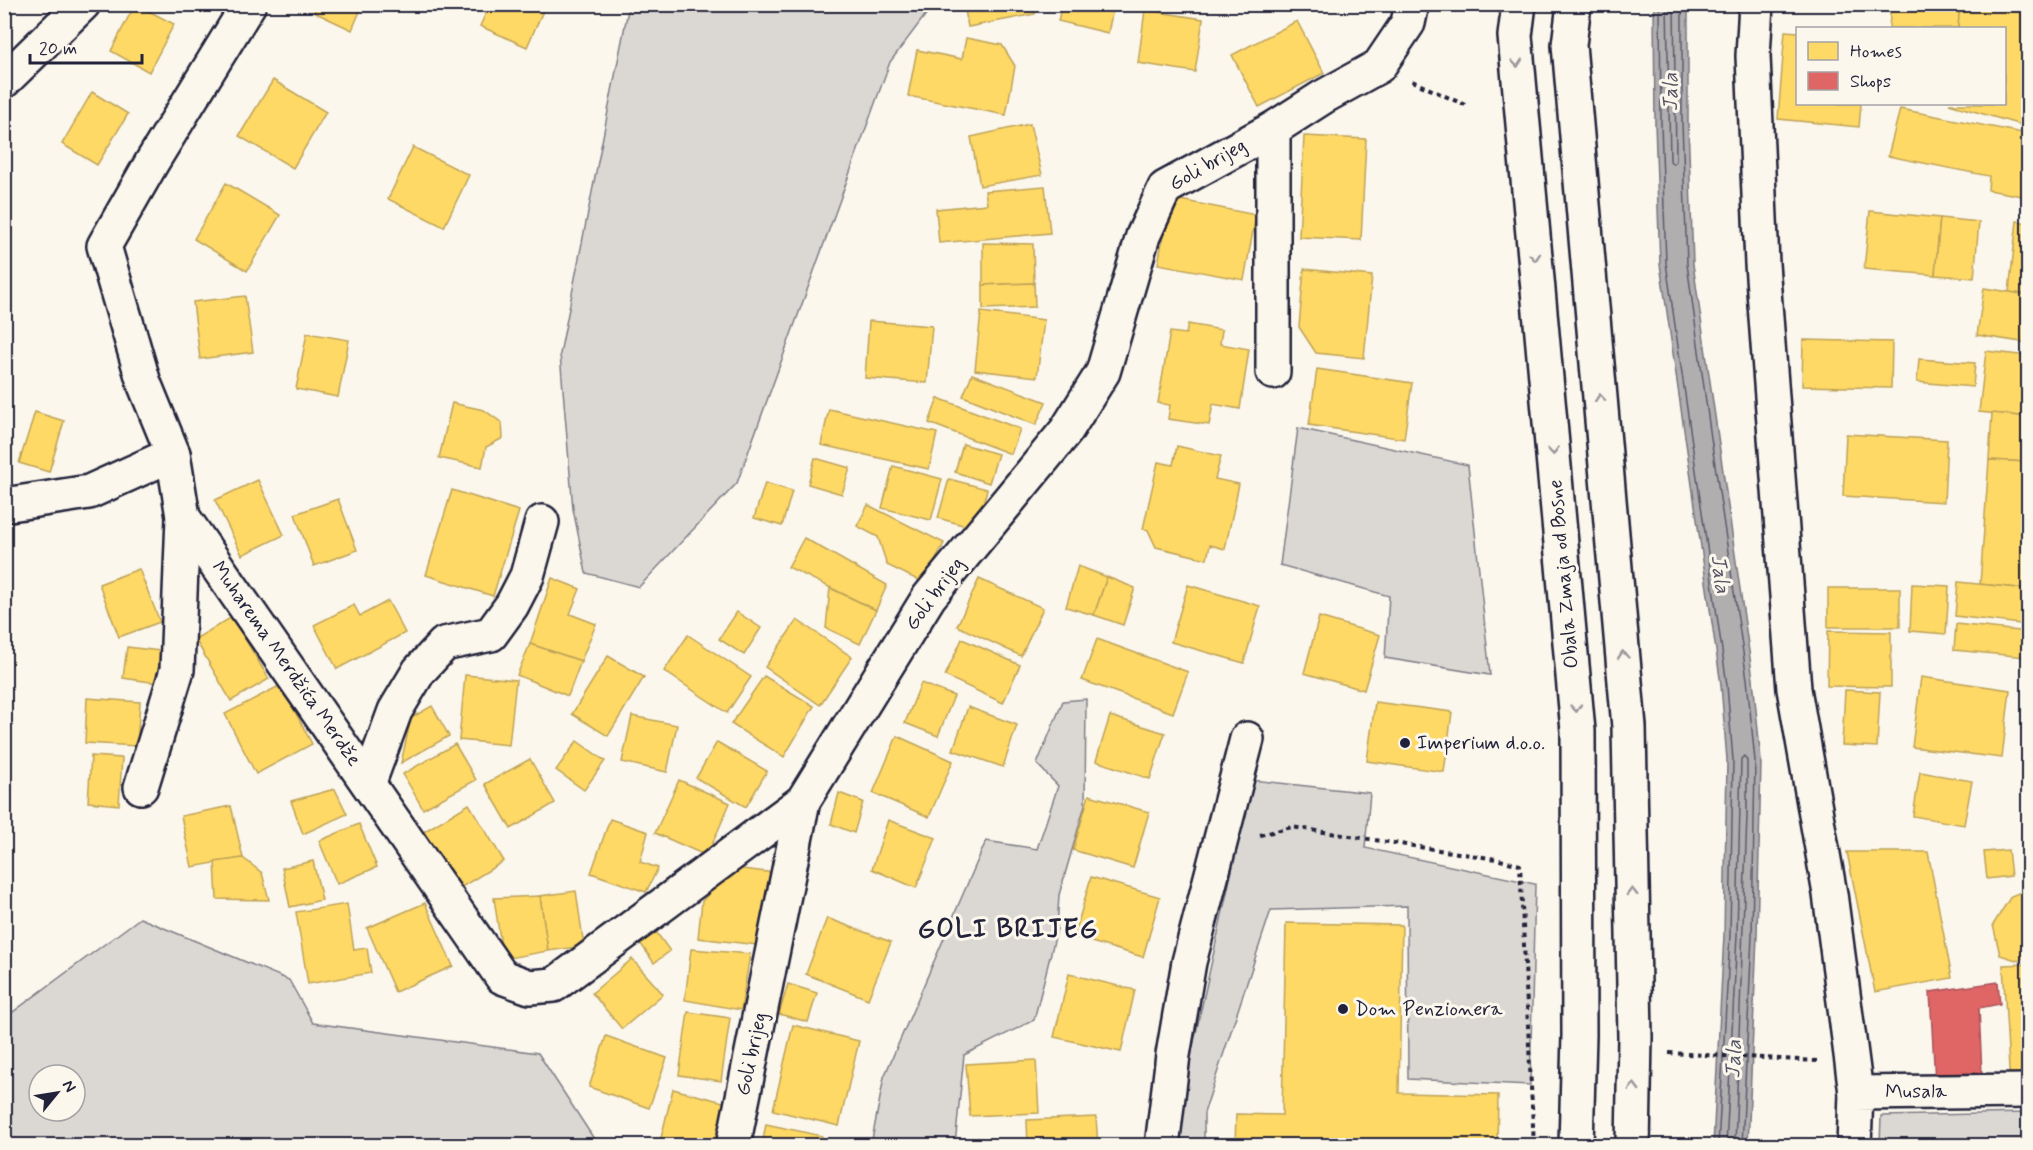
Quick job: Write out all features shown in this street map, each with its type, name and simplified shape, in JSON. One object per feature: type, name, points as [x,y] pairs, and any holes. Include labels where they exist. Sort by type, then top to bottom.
[{"type":"street","points":[[4,81],[83,4]]},
{"type":"street","name":"Muharema Merdžića Merdže","points":[[249,4],[152,162],[104,246],[144,383],[173,454],[183,517],[369,782],[502,977],[530,987],[554,985],[803,801]]},
{"type":"street","name":"Goli brijeg","points":[[733,1146],[803,801],[929,597],[1066,431],[1103,372],[1143,236],[1165,188],[1273,129],[1323,97],[1379,66],[1408,23],[1412,4]]},
{"type":"street","name":"Obala Zmaja od Bosne","points":[[1519,4],[1515,36],[1578,731],[1579,1035],[1576,1146]]},
{"type":"street","points":[[1574,4],[1569,45],[1629,727],[1635,1037],[1633,1146]]},
{"type":"street","points":[[1756,4],[1753,56],[1762,264],[1794,689],[1830,894],[1856,1093],[1854,1146]]},
{"type":"street","name":"Goli brijeg","points":[[1273,129],[1273,372]]},
{"type":"street","points":[[4,505],[89,492],[173,454]]},
{"type":"street","points":[[141,787],[177,670],[183,517]]},
{"type":"street","points":[[369,782],[395,711],[418,671],[444,644],[491,634],[512,605],[527,576],[542,522]]},
{"type":"street","points":[[1162,1146],[1173,1054],[1189,962],[1247,739]]},
{"type":"street","name":"Musala","points":[[1856,1093],[2028,1091]]},
{"type":"path","points":[[1379,66],[1465,105]]},
{"type":"path","points":[[1219,846],[1292,827],[1496,859],[1520,865],[1534,1146]]},
{"type":"path","points":[[1665,1052],[1828,1061]]},
{"type":"shaded area","points":[[629,5],[933,5],[890,62],[737,483],[639,587],[586,573],[573,509],[560,354]]},
{"type":"shaded area","points":[[1298,428],[1468,465],[1490,675],[1385,658],[1389,596],[1280,565]]},
{"type":"shaded area","points":[[1086,699],[1085,805],[1059,895],[1057,929],[1034,1020],[964,1055],[955,1145],[871,1145],[884,1077],[986,841],[1037,849],[1058,786],[1037,764],[1063,701]]},
{"type":"shaded area","points":[[1252,780],[1370,793],[1365,848],[1535,884],[1530,1085],[1408,1079],[1407,906],[1271,910],[1204,1113],[1204,1145],[1174,1146],[1175,1127]]},
{"type":"shaded area","points":[[140,918],[289,980],[313,1023],[538,1053],[598,1145],[5,1145],[5,1018]]},
{"type":"shaded area","points":[[2028,1113],[2028,1145],[1880,1145],[1881,1116]]},
{"type":"water","name":"Jala","points":[[1654,5],[1688,5],[1688,123],[1693,264],[1753,679],[1761,761],[1757,936],[1748,1145],[1713,1145],[1724,935],[1727,760],[1721,685],[1660,264]]},
{"type":"building: Homes","points":[[135,4],[174,24],[149,72],[111,51]]},
{"type":"building: Homes","points":[[317,4],[363,4],[352,30],[314,12]]},
{"type":"building: Homes","points":[[490,4],[546,4],[527,47],[480,26]]},
{"type":"building: Homes","points":[[964,4],[1033,4],[1035,14],[968,27]]},
{"type":"building: Homes","points":[[1062,4],[1114,4],[1108,33],[1058,21]]},
{"type":"building: Homes","points":[[1891,4],[1960,4],[1958,27],[1889,27]]},
{"type":"building: Homes","points":[[1960,4],[2028,4],[2028,127],[1952,105],[2006,105],[2006,27],[1958,27]]},
{"type":"building: Homes","points":[[1145,10],[1203,19],[1195,72],[1138,63]]},
{"type":"building: Homes","points":[[1297,21],[1324,73],[1259,107],[1232,55]]},
{"type":"building: Homes","points":[[1785,31],[1796,32],[1796,105],[1861,105],[1859,127],[1778,119]]},
{"type":"building: Homes","points":[[966,38],[1002,45],[1015,66],[1006,115],[908,96],[917,50],[962,59]]},
{"type":"building: Homes","points":[[273,80],[326,112],[293,168],[239,136]]},
{"type":"building: Homes","points":[[92,92],[128,114],[97,165],[62,144]]},
{"type":"building: Homes","points":[[1900,109],[2028,134],[2028,197],[1988,190],[1989,176],[1888,156]]},
{"type":"building: Homes","points":[[1030,124],[1042,175],[980,186],[971,137]]},
{"type":"building: Homes","points":[[1304,136],[1366,139],[1361,240],[1299,237]]},
{"type":"building: Homes","points":[[413,147],[469,175],[444,227],[388,199]]},
{"type":"building: Homes","points":[[226,183],[280,215],[247,271],[194,239]]},
{"type":"building: Homes","points":[[1045,186],[1050,233],[939,243],[936,209],[987,204],[985,191]]},
{"type":"building: Homes","points":[[1170,198],[1256,215],[1244,280],[1158,264]]},
{"type":"building: Homes","points":[[1870,211],[1940,218],[1935,275],[1864,269]]},
{"type":"building: Homes","points":[[1940,218],[1979,222],[1974,278],[1935,275]]},
{"type":"building: Homes","points":[[2017,221],[2028,223],[2028,295],[2009,292]]},
{"type":"building: Homes","points":[[983,243],[1033,244],[1034,283],[983,285]]},
{"type":"building: Homes","points":[[1304,269],[1372,276],[1364,358],[1316,353],[1299,327]]},
{"type":"building: Homes","points":[[1034,283],[1035,307],[983,309],[983,285]]},
{"type":"building: Homes","points":[[1984,288],[2028,295],[2028,343],[1977,335]]},
{"type":"building: Homes","points":[[245,296],[253,352],[200,359],[193,302]]},
{"type":"building: Homes","points":[[981,312],[1044,320],[1037,377],[975,370]]},
{"type":"building: Homes","points":[[869,321],[932,326],[927,383],[865,378]]},
{"type":"building: Homes","points":[[1188,324],[1222,330],[1220,344],[1249,349],[1240,409],[1213,404],[1209,425],[1168,419],[1170,405],[1158,403],[1170,332],[1186,334]]},
{"type":"building: Homes","points":[[307,333],[349,340],[338,397],[296,389]]},
{"type":"building: Homes","points":[[1803,340],[1892,342],[1891,388],[1802,386]]},
{"type":"building: Homes","points":[[1986,351],[2028,356],[2028,417],[1979,412]]},
{"type":"building: Homes","points":[[1919,359],[1975,363],[1973,387],[1917,382]]},
{"type":"building: Homes","points":[[1317,369],[1412,383],[1404,439],[1309,425]]},
{"type":"building: Homes","points":[[972,374],[1046,402],[1036,425],[963,396]]},
{"type":"building: Homes","points":[[938,398],[1020,429],[1011,454],[929,423]]},
{"type":"building: Homes","points":[[452,403],[484,410],[502,423],[503,438],[486,447],[482,467],[439,458]]},
{"type":"building: Homes","points":[[829,409],[937,433],[929,469],[821,445]]},
{"type":"building: Homes","points":[[35,412],[64,421],[49,472],[19,463]]},
{"type":"building: Homes","points":[[1992,413],[2028,417],[2028,462],[1989,460]]},
{"type":"building: Homes","points":[[1846,434],[1947,440],[1944,502],[1843,496]]},
{"type":"building: Homes","points":[[963,444],[998,454],[989,483],[955,472]]},
{"type":"building: Homes","points":[[1177,446],[1221,456],[1215,479],[1239,484],[1225,549],[1210,545],[1207,559],[1156,547],[1148,530],[1143,529],[1158,462],[1173,465]]},
{"type":"building: Homes","points":[[815,458],[850,468],[842,494],[808,484]]},
{"type":"building: Homes","points":[[1989,460],[2028,462],[2028,589],[1980,584]]},
{"type":"building: Homes","points":[[893,466],[942,479],[931,520],[882,508]]},
{"type":"building: Homes","points":[[949,479],[987,489],[977,529],[938,518]]},
{"type":"building: Homes","points":[[258,480],[284,535],[242,555],[215,500]]},
{"type":"building: Homes","points":[[765,483],[792,491],[782,526],[754,518]]},
{"type":"building: Homes","points":[[452,490],[519,511],[493,596],[426,575]]},
{"type":"building: Homes","points":[[338,499],[357,550],[314,566],[295,514]]},
{"type":"building: Homes","points":[[868,505],[944,543],[924,583],[887,565],[878,537],[857,526]]},
{"type":"building: Homes","points":[[804,538],[887,585],[876,610],[788,567]]},
{"type":"building: Homes","points":[[1078,566],[1107,577],[1094,615],[1066,607]]},
{"type":"building: Homes","points":[[139,569],[160,622],[119,637],[99,584]]},
{"type":"building: Homes","points":[[1107,577],[1135,588],[1123,625],[1094,615]]},
{"type":"building: Homes","points":[[552,578],[580,589],[570,614],[596,624],[581,661],[530,644]]},
{"type":"building: Homes","points":[[979,579],[1043,608],[1021,656],[957,626]]},
{"type":"building: Homes","points":[[1958,582],[2028,589],[2028,625],[1955,616]]},
{"type":"building: Homes","points":[[1912,584],[1949,586],[1946,634],[1910,631]]},
{"type":"building: Homes","points":[[1188,585],[1260,606],[1244,663],[1171,642]]},
{"type":"building: Homes","points":[[830,588],[876,610],[860,644],[826,628]]},
{"type":"building: Homes","points":[[1828,588],[1900,588],[1900,627],[1828,627]]},
{"type":"building: Homes","points":[[388,601],[405,633],[337,669],[314,625],[354,605],[360,616]]},
{"type":"building: Homes","points":[[737,612],[761,628],[744,655],[719,639]]},
{"type":"building: Homes","points":[[232,617],[269,679],[231,701],[195,639]]},
{"type":"building: Homes","points":[[1319,617],[1380,635],[1364,690],[1304,673]]},
{"type":"building: Homes","points":[[797,620],[852,657],[820,705],[765,667]]},
{"type":"building: Homes","points":[[1956,624],[2028,632],[2026,657],[1954,650]]},
{"type":"building: Homes","points":[[1828,631],[1891,632],[1891,687],[1827,686]]},
{"type":"building: Homes","points":[[688,635],[751,677],[727,713],[664,671]]},
{"type":"building: Homes","points":[[962,639],[1020,665],[1003,703],[945,676]]},
{"type":"building: Homes","points":[[1097,639],[1188,672],[1173,713],[1082,680]]},
{"type":"building: Homes","points":[[530,644],[581,661],[568,696],[517,675]]},
{"type":"building: Homes","points":[[127,647],[160,651],[157,683],[123,678]]},
{"type":"building: Homes","points":[[608,656],[644,677],[608,736],[572,714]]},
{"type":"building: Homes","points":[[465,675],[516,680],[509,745],[459,740]]},
{"type":"building: Homes","points":[[764,676],[814,706],[784,757],[731,724]]},
{"type":"building: Homes","points":[[1921,677],[2010,690],[2002,758],[1912,747]]},
{"type":"building: Homes","points":[[921,683],[954,696],[938,736],[905,723]]},
{"type":"building: Homes","points":[[281,685],[312,744],[256,774],[225,714]]},
{"type":"building: Homes","points":[[1845,690],[1880,692],[1877,747],[1842,745]]},
{"type":"building: Homes","points":[[87,698],[140,702],[137,746],[85,743]]},
{"type":"building: Homes","points":[[1375,702],[1452,712],[1444,772],[1367,761]]},
{"type":"building: Homes","points":[[432,706],[449,736],[401,763],[411,718]]},
{"type":"building: Homes","points":[[968,707],[1017,725],[1003,767],[953,750]]},
{"type":"building: Homes","points":[[632,716],[677,725],[667,772],[622,762]]},
{"type":"building: Homes","points":[[1110,716],[1165,733],[1150,779],[1096,761]]},
{"type":"building: Homes","points":[[897,736],[953,761],[929,817],[873,793]]},
{"type":"building: Homes","points":[[577,741],[605,761],[584,790],[556,770]]},
{"type":"building: Homes","points":[[717,742],[767,771],[746,807],[696,778]]},
{"type":"building: Homes","points":[[455,744],[476,780],[423,809],[403,774]]},
{"type":"building: Homes","points":[[91,756],[122,758],[119,805],[88,802]]},
{"type":"building: Homes","points":[[530,759],[555,803],[511,829],[485,784]]},
{"type":"building: Homes","points":[[1920,772],[1972,781],[1964,825],[1913,816]]},
{"type":"building: Homes","points":[[679,780],[730,803],[707,856],[655,833]]},
{"type":"building: Homes","points":[[335,789],[347,814],[303,834],[291,801]]},
{"type":"building: Homes","points":[[839,793],[863,802],[854,833],[831,824]]},
{"type":"building: Homes","points":[[1089,795],[1149,812],[1133,868],[1073,850]]},
{"type":"building: Homes","points":[[469,804],[504,861],[455,891],[420,834]]},
{"type":"building: Homes","points":[[231,806],[243,858],[192,867],[181,816]]},
{"type":"building: Homes","points":[[610,819],[648,832],[640,862],[658,868],[646,892],[591,873]]},
{"type":"building: Homes","points":[[888,820],[936,838],[916,888],[872,869]]},
{"type":"building: Homes","points":[[359,824],[377,867],[337,884],[319,841]]},
{"type":"building: Homes","points":[[2008,850],[2011,876],[1987,879],[1984,852]]},
{"type":"building: Homes","points":[[1847,852],[1928,852],[1952,978],[1875,992]]},
{"type":"building: Homes","points":[[243,858],[262,873],[269,900],[217,899],[215,862]]},
{"type":"building: Homes","points":[[313,861],[322,900],[290,907],[282,868]]},
{"type":"building: Homes","points":[[734,868],[775,873],[766,946],[698,938],[702,901]]},
{"type":"building: Homes","points":[[1091,877],[1160,897],[1143,957],[1074,937]]},
{"type":"building: Homes","points":[[2028,889],[2028,954],[2019,961],[2000,955],[1993,925],[2011,896]]},
{"type":"building: Homes","points":[[576,891],[584,946],[548,951],[540,896]]},
{"type":"building: Homes","points":[[540,896],[548,951],[503,959],[494,898]]},
{"type":"building: Homes","points":[[425,903],[453,966],[395,992],[367,928]]},
{"type":"building: Homes","points":[[347,904],[354,950],[367,948],[371,973],[308,984],[296,912]]},
{"type":"building: Homes","points":[[827,918],[891,942],[868,999],[806,974]]},
{"type":"building: Homes","name":"Dom Penzionera","points":[[1286,923],[1402,925],[1399,1093],[1498,1095],[1497,1146],[1235,1146],[1236,1114],[1282,1115]]},
{"type":"building: Homes","points":[[651,925],[670,951],[654,963],[636,937]]},
{"type":"building: Homes","points":[[691,949],[750,954],[741,1010],[685,1000]]},
{"type":"building: Homes","points":[[632,959],[663,994],[622,1029],[592,993]]},
{"type":"building: Homes","points":[[2028,964],[2028,1085],[2010,1086],[2003,965]]},
{"type":"building: Homes","points":[[1069,974],[1135,990],[1121,1052],[1054,1037]]},
{"type":"building: Homes","points":[[788,984],[817,993],[808,1022],[779,1014]]},
{"type":"building: Homes","points":[[688,1012],[730,1018],[721,1081],[679,1075]]},
{"type":"building: Homes","points":[[793,1025],[859,1041],[839,1126],[773,1110]]},
{"type":"building: Homes","points":[[606,1036],[667,1058],[649,1108],[589,1087]]},
{"type":"building: Homes","points":[[1036,1060],[1039,1113],[970,1116],[966,1064]]},
{"type":"building: Homes","points":[[673,1089],[731,1104],[721,1146],[659,1146]]},
{"type":"building: Homes","points":[[1096,1117],[1098,1146],[1028,1146],[1027,1120]]},
{"type":"building: Homes","points":[[766,1124],[822,1136],[821,1146],[762,1146]]},
{"type":"building: Shops","points":[[1998,982],[2000,1004],[1979,1008],[1982,1075],[1935,1082],[1930,992]]},
{"type":"place","name":"Imperium d.o.o.","points":[[1405,743]]},
{"type":"place","name":"Dom Penzionera","points":[[1343,1009]]},
{"type":"district","name":"GOLI BRIJEG","points":[[1008,930]]}]
